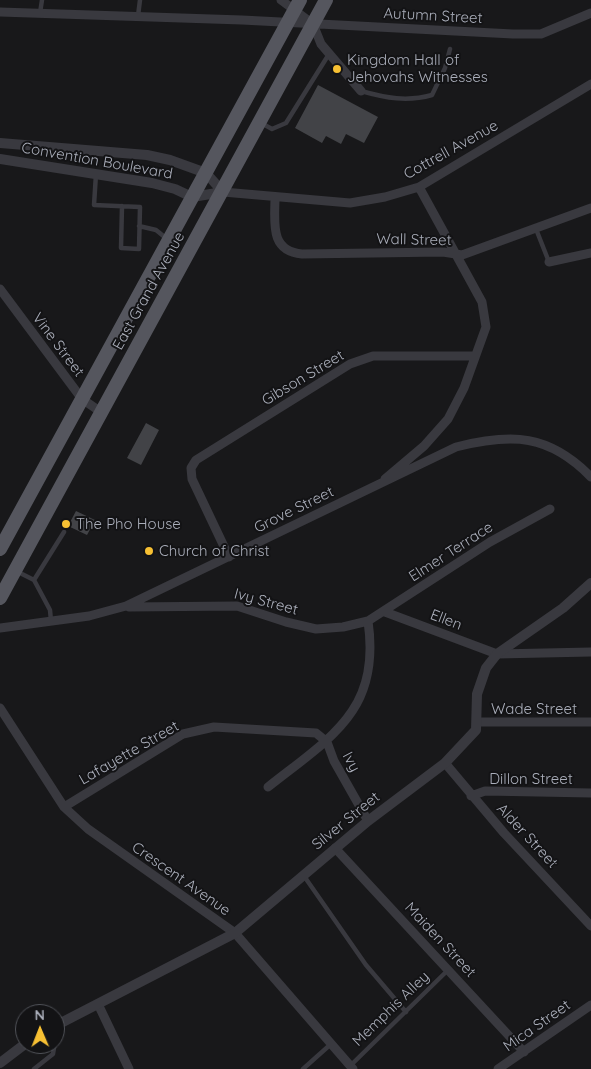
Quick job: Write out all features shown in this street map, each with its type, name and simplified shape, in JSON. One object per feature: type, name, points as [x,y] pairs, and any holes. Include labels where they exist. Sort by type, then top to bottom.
[{"type":"main road","name":"East Grand Avenue","points":[[0,598],[326,0]]},
{"type":"main road","name":"East Grand Avenue","points":[[1,547],[297,4]]},
{"type":"street","points":[[281,0],[297,4],[313,24],[321,44],[361,91]]},
{"type":"street","name":"Autumn Street","points":[[0,12],[287,22],[541,34],[591,13]]},
{"type":"street","name":"Cottrell Avenue","points":[[223,192],[350,203],[385,197],[419,187],[591,84]]},
{"type":"street","name":"Convention Boulevard","points":[[0,143],[147,155],[170,160],[206,173],[223,192]]},
{"type":"street","name":"Convention Boulevard","points":[[0,159],[152,183],[175,189],[192,197]]},
{"type":"street","points":[[377,485],[424,446],[448,419],[464,388],[486,327],[482,302],[419,187]]},
{"type":"street","points":[[192,197],[223,192]]},
{"type":"street","name":"Wall Street","points":[[275,197],[276,237],[283,248],[293,253],[462,255],[591,208]]},
{"type":"street","points":[[549,262],[591,253]]},
{"type":"street","name":"Vine Street","points":[[0,288],[82,398],[102,412]]},
{"type":"street","name":"Gibson Street","points":[[228,557],[192,479],[191,468],[196,460],[350,364],[373,356],[475,356]]},
{"type":"street","name":"Grove Street","points":[[0,628],[88,616],[126,606],[456,447],[484,440],[524,439],[553,447],[577,463],[591,477]]},
{"type":"street","name":"Elmer Terrace","points":[[368,621],[385,612],[490,542],[550,509]]},
{"type":"street","points":[[477,722],[477,694],[480,680],[486,668],[497,654],[564,608],[591,583]]},
{"type":"street","name":"Ivy Street","points":[[126,606],[237,606],[286,622],[316,628],[344,627],[368,621]]},
{"type":"street","name":"Ellen","points":[[385,612],[497,654]]},
{"type":"street","points":[[268,787],[327,742],[352,714],[363,694],[369,670],[371,644],[368,621]]},
{"type":"street","points":[[497,654],[591,652]]},
{"type":"street","name":"Crescent Avenue","points":[[0,708],[64,807],[96,835],[235,933],[352,1068]]},
{"type":"street","name":"Wade Street","points":[[477,722],[591,722]]},
{"type":"street","name":"Silver Street","points":[[65,1021],[235,933],[368,821],[445,763],[476,730],[477,722]]},
{"type":"street","name":"Lafayette Street","points":[[64,807],[183,734],[214,727],[316,733],[327,742]]},
{"type":"street","name":"Ivy","points":[[327,742],[334,761],[368,821]]},
{"type":"street","name":"Alder Street","points":[[445,763],[471,796],[591,926]]},
{"type":"street","name":"Dillon Street","points":[[471,796],[485,791],[591,793]]},
{"type":"street","name":"Maiden Street","points":[[335,848],[524,1052]]},
{"type":"street","points":[[98,1004],[129,1069]]},
{"type":"street","name":"Mica Street","points":[[498,1069],[591,1004]]},
{"type":"street","points":[[0,1063],[15,1052]]},
{"type":"lane","points":[[40,13],[42,0]]},
{"type":"lane","points":[[138,16],[140,0]]},
{"type":"lane","points":[[361,91],[387,98],[414,100],[432,95],[445,68],[450,49]]},
{"type":"lane","points":[[260,122],[272,129],[286,123],[330,53]]},
{"type":"lane","points":[[96,174],[94,205],[122,206],[140,207],[138,223],[139,249],[121,248],[124,232],[122,206]]},
{"type":"lane","points":[[138,223],[156,230],[168,241]]},
{"type":"lane","points":[[536,228],[549,262]]},
{"type":"lane","points":[[34,580],[64,532]]},
{"type":"lane","points":[[15,571],[34,580],[50,610],[51,621]]},
{"type":"lane","points":[[304,875],[372,973],[406,1012]]},
{"type":"lane","name":"Memphis Alley","points":[[352,1068],[449,970]]},
{"type":"lane","points":[[303,1069],[331,1044]]},
{"type":"lane","points":[[34,1069],[53,1054]]},
{"type":"building","points":[[318,85],[378,117],[364,143],[346,134],[341,144],[326,136],[322,143],[295,128]]},
{"type":"building","points":[[146,423],[159,430],[141,465],[127,458]]},
{"type":"building","points":[[76,511],[95,520],[87,535],[68,526]]},
{"type":"place","name":"Kingdom Hall of Jehovahs Witnesses","points":[[337,69]]},
{"type":"place","name":"The Pho House","points":[[66,524]]},
{"type":"place","name":"Church of Christ","points":[[149,551]]}]
